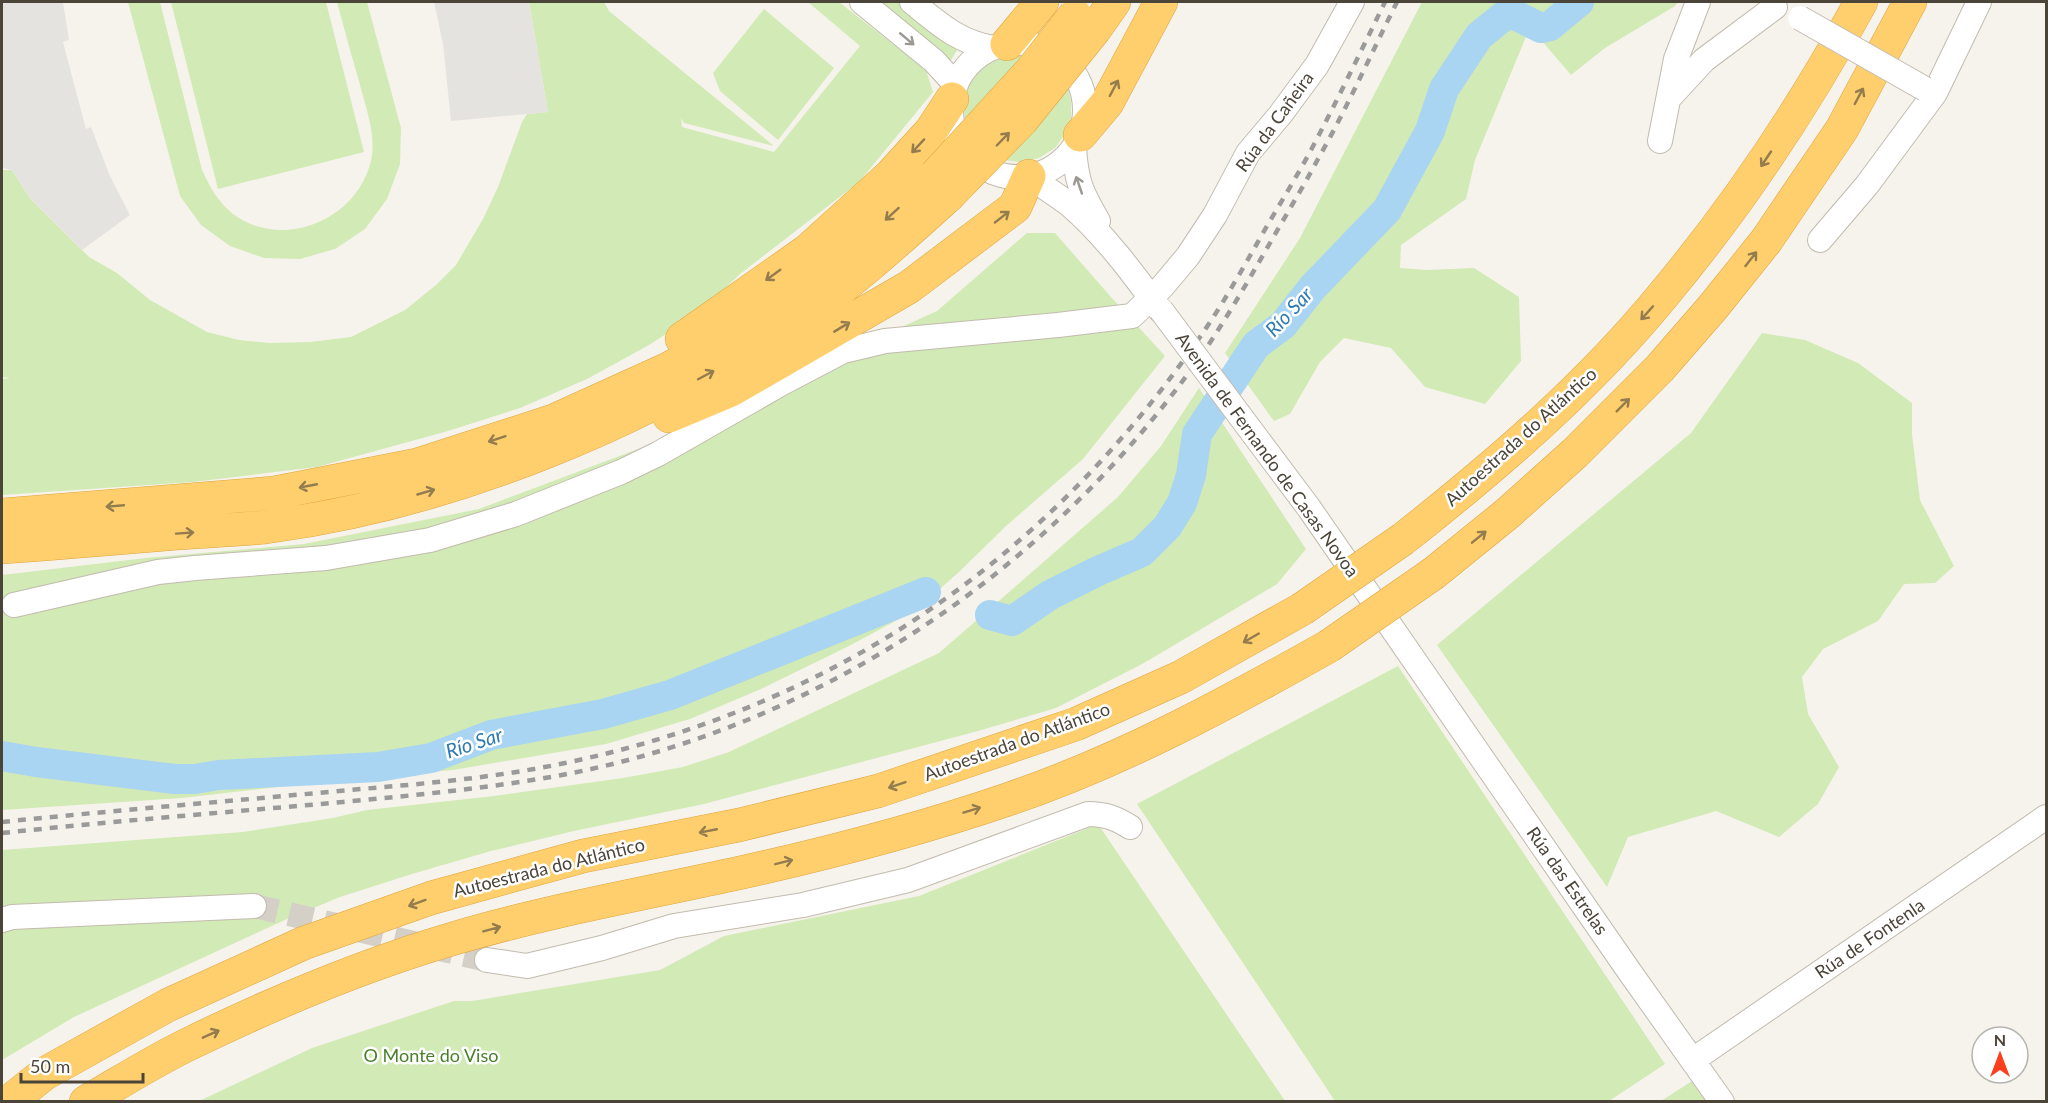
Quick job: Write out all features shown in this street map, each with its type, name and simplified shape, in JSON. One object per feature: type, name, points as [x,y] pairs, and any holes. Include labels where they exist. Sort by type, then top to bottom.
[{"type":"highway","points":[[1000,46],[1042,2]]},
{"type":"highway","points":[[2,515],[274,493],[417,465],[553,421],[670,368],[737,331],[803,286],[874,231],[942,186],[1022,120],[1085,15],[1114,2]]},
{"type":"highway","points":[[1077,141],[1107,103],[1161,2]]},
{"type":"highway","points":[[1799,110],[1802,79],[1842,2]]},
{"type":"highway","name":"Autoestrada do Atlántico","points":[[9,1101],[44,1074],[168,1005],[304,943],[431,898],[583,856],[740,825],[878,791],[1076,724],[1181,677],[1302,609],[1403,539],[1498,462],[1612,352],[1663,296],[1755,176],[1799,110],[1862,2]]},
{"type":"highway","points":[[86,1101],[189,1044],[325,984],[451,939],[596,902],[740,872],[895,834],[1011,798],[1090,768],[1233,700],[1329,646],[1434,573],[1508,513],[1575,453],[1660,368],[1713,308],[1766,240],[1842,129],[1910,2]]},
{"type":"highway","points":[[553,421],[703,326],[807,250],[891,176],[931,131],[954,92]]},
{"type":"highway","points":[[617,422],[656,421],[731,390],[899,294],[1015,207],[1029,176]]},
{"type":"highway","points":[[2,547],[266,527],[369,508],[484,475],[617,422],[736,359],[809,312],[870,266],[942,186]]},
{"type":"street","points":[[862,2],[934,61],[954,92]]},
{"type":"street","name":"Avenida de Fernando de Casas Novoa","points":[[912,2],[957,37],[976,45],[1028,44],[1047,50],[1064,61],[1076,77],[1083,96],[1085,116],[1077,141],[1076,173],[1081,191],[1116,255]]},
{"type":"street","name":"Rúa da Cañeira","points":[[14,605],[158,572],[326,558],[430,540],[516,514],[621,472],[658,454],[843,351],[885,341],[1132,316],[1156,304],[1215,215],[1248,153],[1317,65],[1352,2]]},
{"type":"street","points":[[1660,141],[1676,59],[1698,2]]},
{"type":"street","points":[[1820,240],[1868,185],[1930,91],[1979,2]]},
{"type":"street","points":[[1668,100],[1704,60],[1773,4],[1930,91]]},
{"type":"street","points":[[1000,46],[977,57],[965,69],[954,92],[951,121],[958,142],[972,160],[991,172],[1013,177],[1029,176],[1050,169],[1064,159],[1077,141]]},
{"type":"street","name":"Avenida de Fernando de Casas Novoa","points":[[1029,176],[1069,204],[1116,255],[1156,304],[1309,508],[1413,659]]},
{"type":"street","name":"Rúa das Estrelas","points":[[1413,659],[1722,1101]]},
{"type":"street","points":[[487,960],[527,966],[602,948],[674,926],[803,905],[908,880],[1088,814],[1102,814],[1130,826]]},
{"type":"street","name":"Rúa de Fontenla","points":[[1693,1060],[2046,817]]},
{"type":"street","points":[[2,920],[12,917],[96,912],[255,906]]},
{"type":"green space","points":[[128,2],[160,2],[202,170],[215,194],[233,214],[253,225],[274,230],[295,229],[316,223],[334,213],[351,199],[363,182],[371,161],[371,131],[337,2],[367,2],[401,128],[400,164],[387,199],[365,229],[335,249],[300,259],[264,258],[230,246],[201,225],[180,196]]},
{"type":"green space","points":[[171,2],[326,2],[364,152],[218,189]]},
{"type":"green space","points":[[529,2],[604,2],[609,11],[774,146],[684,123],[681,118],[682,127],[774,152],[860,46],[808,2],[839,2],[926,70],[933,92],[859,182],[740,274],[700,312],[649,345],[587,379],[520,408],[448,431],[317,467],[193,482],[2,495],[2,379],[10,378],[2,377],[2,170],[12,170],[29,197],[89,257],[117,273],[150,300],[207,332],[239,340],[270,343],[310,342],[351,337],[405,310],[456,265],[483,219],[498,187],[522,122],[527,114],[548,112]]},
{"type":"green space","points":[[874,2],[900,2],[957,50],[951,60],[944,60]]},
{"type":"green space","points":[[1422,2],[1678,2],[1605,48],[1571,75],[1530,27],[1475,160],[1466,199],[1401,245],[1400,268],[1427,270],[1474,268],[1519,297],[1521,361],[1485,404],[1425,387],[1391,348],[1344,338],[1320,362],[1290,414],[1274,421],[1225,353],[1300,238]]},
{"type":"green space","points":[[764,9],[834,68],[778,140],[720,91],[713,73]]},
{"type":"green space","points":[[1010,55],[1027,55],[1067,85],[1071,101],[1071,118],[1065,134],[1055,148],[1039,158],[1021,162],[1003,160],[965,121],[964,103],[969,85],[980,70],[994,60]]},
{"type":"green space","points":[[1027,233],[1055,233],[1165,356],[1083,459],[1006,526],[916,610],[761,689],[690,719],[606,744],[453,770],[329,781],[182,798],[2,810],[2,575],[146,558],[304,544],[479,509],[646,446],[708,415],[937,311]]},
{"type":"green space","points":[[1762,333],[1805,340],[1858,363],[1912,403],[1912,434],[1920,500],[1954,566],[1935,583],[1904,584],[1878,621],[1823,649],[1802,677],[1808,714],[1839,767],[1818,804],[1779,837],[1716,811],[1628,837],[1607,887],[1437,645],[1691,433]]},
{"type":"green space","points":[[1199,388],[1306,549],[1277,584],[1144,663],[1056,708],[978,731],[704,804],[491,851],[340,897],[74,1017],[2,1060],[2,850],[243,832],[333,818],[367,810],[494,796],[623,778],[683,767],[729,752],[939,653],[1118,497],[1161,446]]},
{"type":"green space","points":[[1398,666],[1665,1064],[1609,1101],[1335,1101],[1137,804]]},
{"type":"green space","name":"O Monte do Viso","points":[[1098,824],[1285,1101],[197,1102],[312,1048],[454,1001],[472,1001],[660,970],[724,936],[919,896]]},
{"type":"green space","points":[[1692,1081],[1706,1101],[1661,1101]]},
{"type":"shaded area","points":[[2,2],[63,2],[69,40],[63,42],[86,129],[91,127],[110,176],[130,215],[82,250],[29,197],[12,170],[2,168]]},
{"type":"shaded area","points":[[434,2],[529,2],[548,112],[451,121],[443,44]]},
{"type":"waterway","name":"Río Sar","points":[[990,615],[1012,621],[1050,595],[1142,552],[1167,527],[1182,503],[1191,475],[1197,434],[1256,345],[1283,325],[1313,287],[1387,210],[1430,131],[1444,89],[1479,36],[1505,15],[1513,14],[1541,28],[1550,26],[1579,2]]},
{"type":"waterway","name":"Río Sar","points":[[2,756],[175,779],[378,767],[431,758],[491,735],[603,714],[670,695],[926,592]]},
{"type":"tunnel","points":[[254,906],[487,960]]},
{"type":"railway","points":[[2,822],[430,783],[484,777],[565,763],[663,738],[755,704],[843,663],[925,613],[1002,555],[1073,490],[1139,417],[1200,337],[1233,286],[1311,150],[1385,2]]},
{"type":"railway","points":[[2,833],[426,794],[562,775],[660,751],[754,717],[844,674],[929,622],[1009,563],[1083,495],[1151,421],[1211,341],[1249,280],[1329,140],[1397,2]]}]
